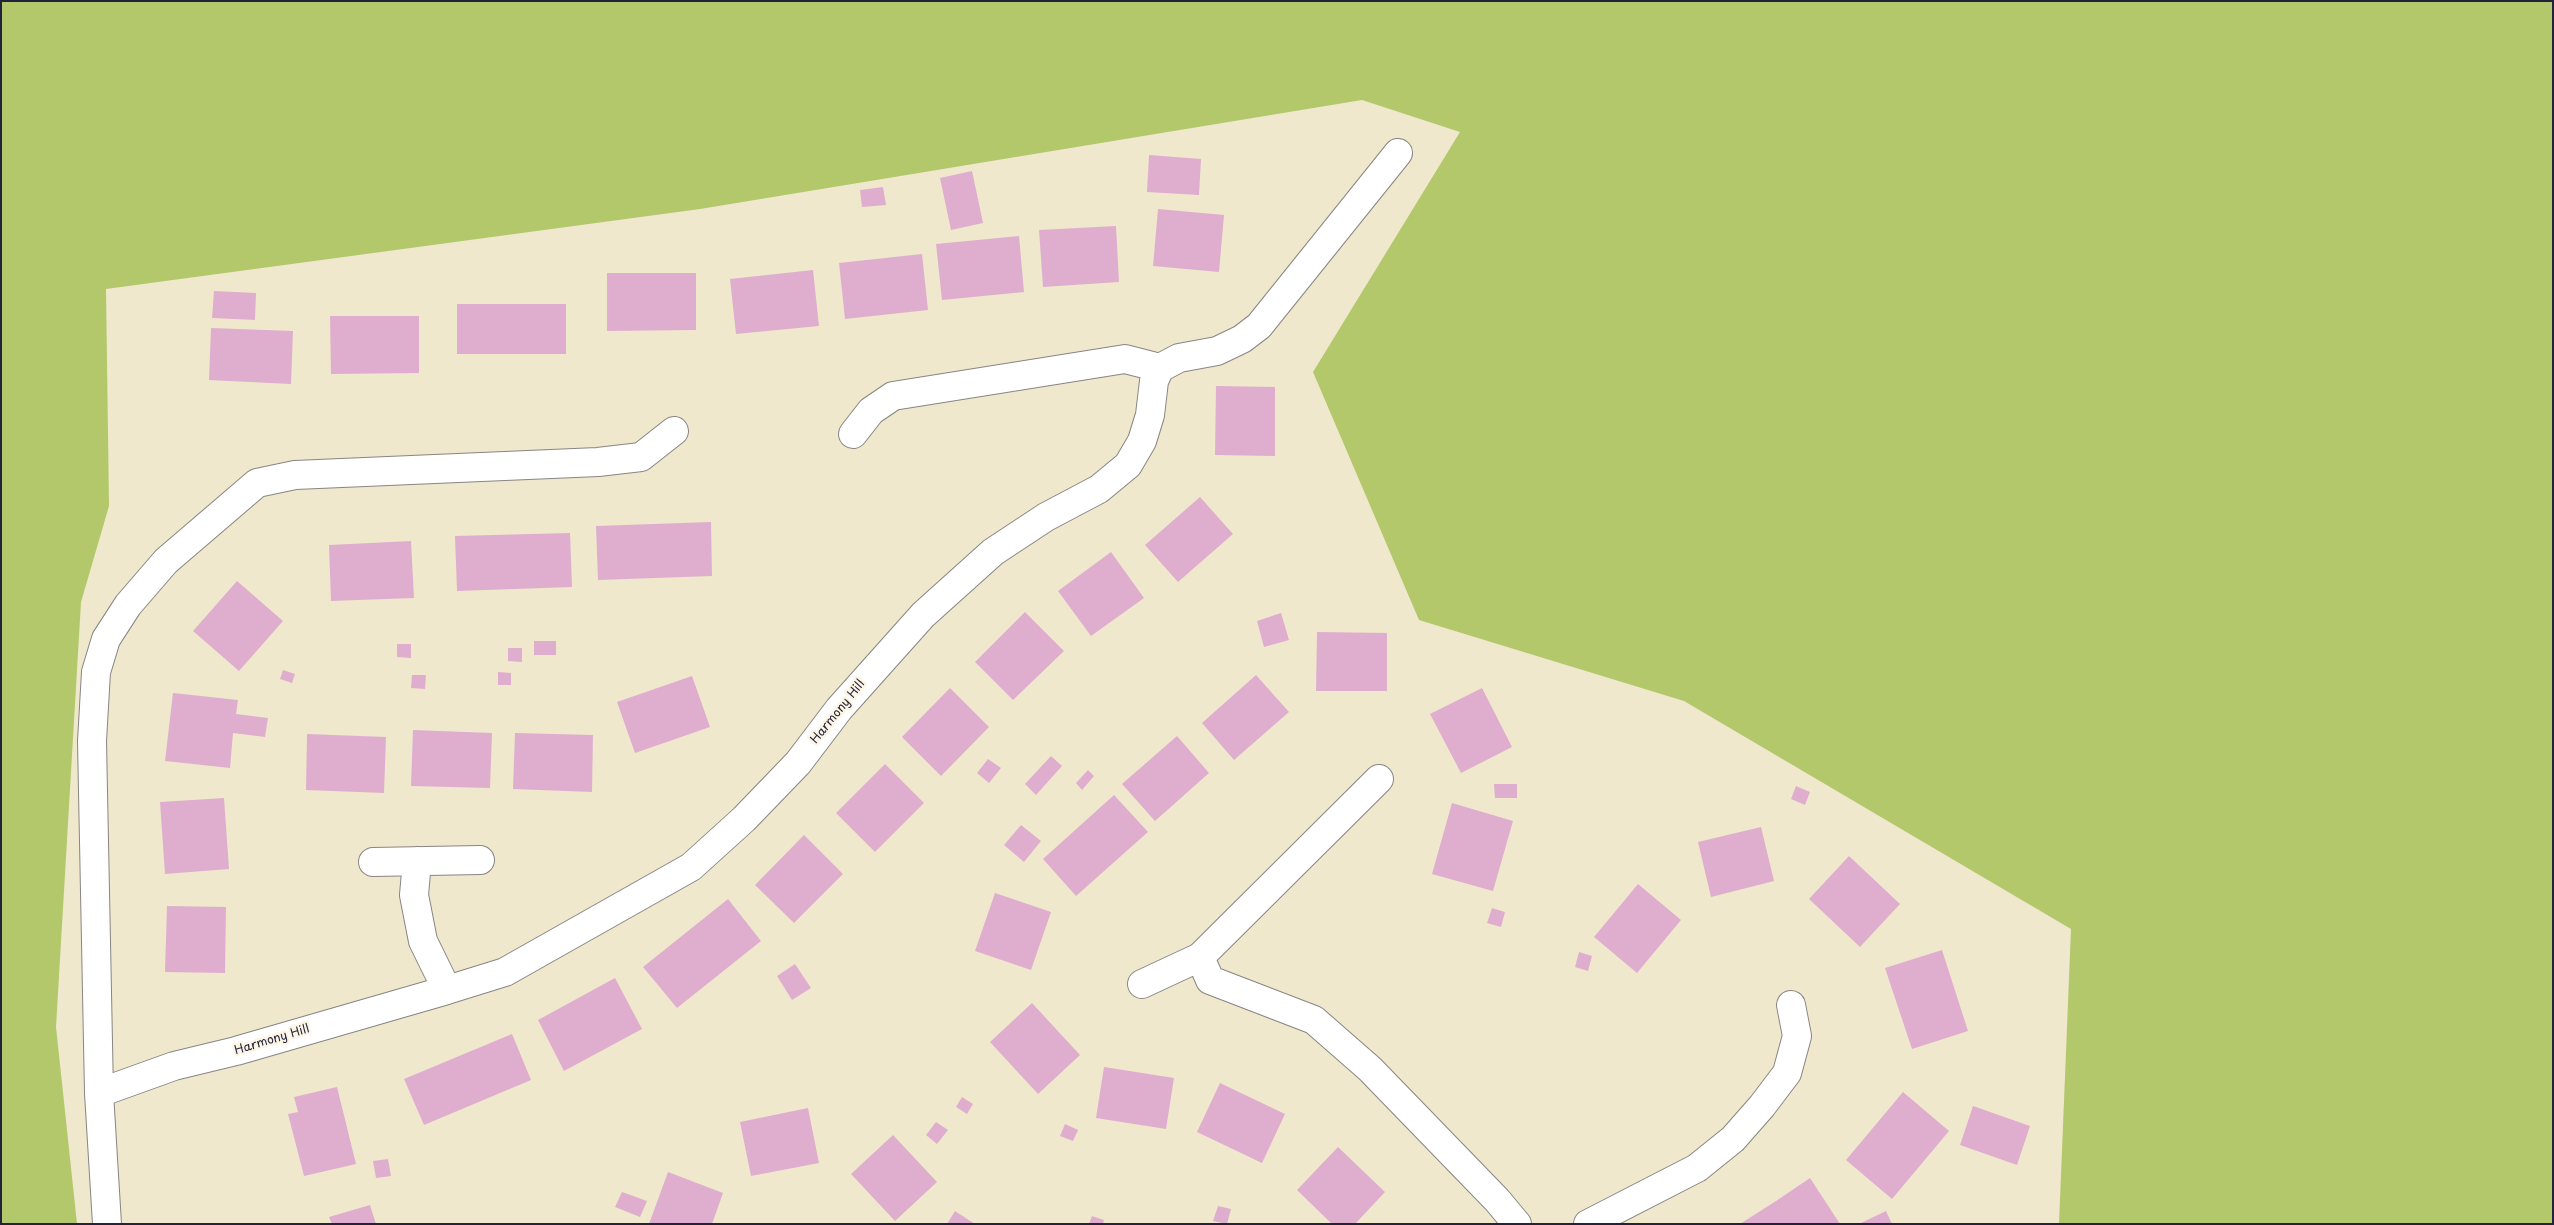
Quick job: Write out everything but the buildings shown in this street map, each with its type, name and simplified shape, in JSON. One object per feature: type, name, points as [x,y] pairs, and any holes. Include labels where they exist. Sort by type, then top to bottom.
[{"type":"street","points":[[853,434],[871,411],[893,396],[1125,358],[1160,368],[1179,358],[1217,351],[1242,339],[1259,326],[1398,153]]},
{"type":"street","name":"Harmony Hill","points":[[99,1093],[174,1066],[236,1051],[505,972],[691,868],[744,819],[798,762],[839,709],[923,615],[993,552],[1046,517],[1099,489],[1128,466],[1142,441],[1150,415],[1154,381],[1160,368]]},
{"type":"street","points":[[107,1224],[99,1093],[92,741],[96,672],[106,639],[128,605],[166,561],[256,483],[295,475],[598,462],[641,457],[674,431]]},
{"type":"street","points":[[1142,984],[1200,957],[1379,779]]},
{"type":"street","points":[[373,862],[480,860]]},
{"type":"street","points":[[417,861],[414,895],[423,941],[447,990]]},
{"type":"street","points":[[1200,957],[1210,980],[1314,1020],[1376,1076],[1497,1200],[1517,1224]]},
{"type":"street","points":[[1588,1224],[1697,1168],[1733,1139],[1762,1106],[1786,1073],[1797,1036],[1791,1005]]},
{"type":"green space","points":[[1,1],[2553,1],[2553,1224],[2059,1224],[2071,929],[1684,701],[1419,620],[1313,372],[1460,132],[1362,100],[700,209],[106,289],[109,506],[81,602],[56,1027],[77,1224],[1,1224]]}]
